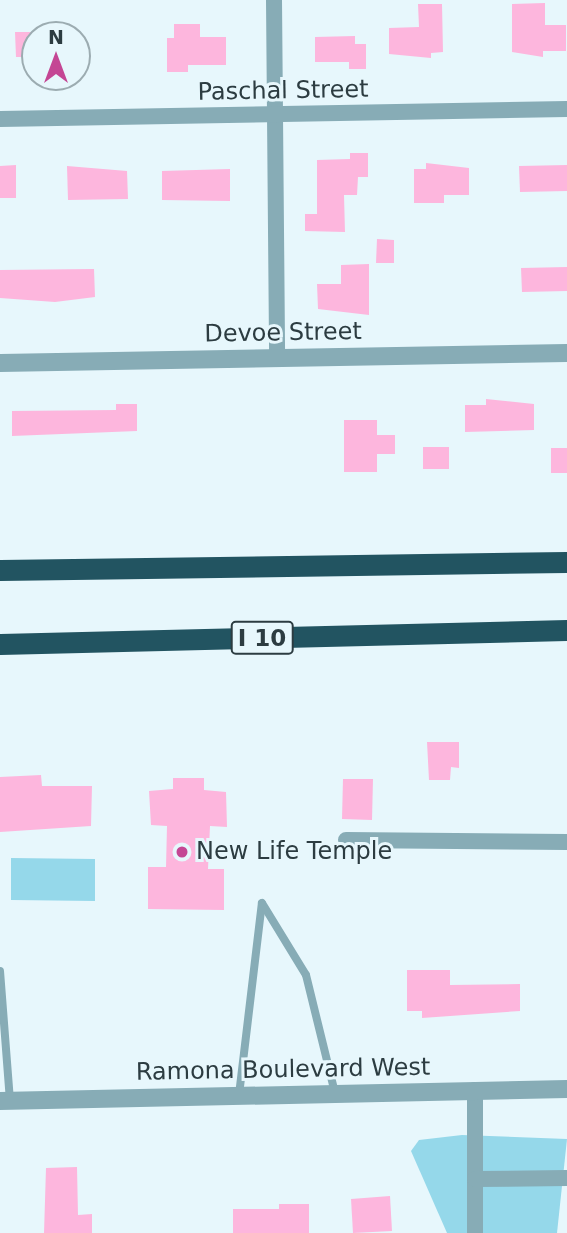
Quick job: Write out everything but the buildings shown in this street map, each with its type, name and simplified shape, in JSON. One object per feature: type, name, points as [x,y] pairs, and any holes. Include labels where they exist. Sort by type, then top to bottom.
[{"type":"highway","points":[[0,570],[567,562]]},
{"type":"highway","name":"I 10","points":[[0,645],[567,631]]},
{"type":"street","points":[[274,0],[277,358]]},
{"type":"street","name":"Paschal Street","points":[[0,118],[567,109]]},
{"type":"street","name":"Devoe Street","points":[[0,363],[567,353]]},
{"type":"street","points":[[346,840],[567,842]]},
{"type":"street","name":"Ramona Boulevard West","points":[[5,1101],[567,1089]]},
{"type":"street","points":[[475,1090],[475,1233]]},
{"type":"street","points":[[475,1179],[567,1178]]},
{"type":"lane","points":[[239,1095],[262,902],[306,975],[335,1093]]},
{"type":"lane","points":[[0,971],[5,1101]]},
{"type":"shaded area","points":[[11,858],[95,859],[95,901],[11,900]]},
{"type":"shaded area","points":[[462,1135],[567,1139],[557,1233],[447,1233],[411,1151],[419,1140]]},
{"type":"place","name":"New Life Temple","points":[[182,852]]}]
